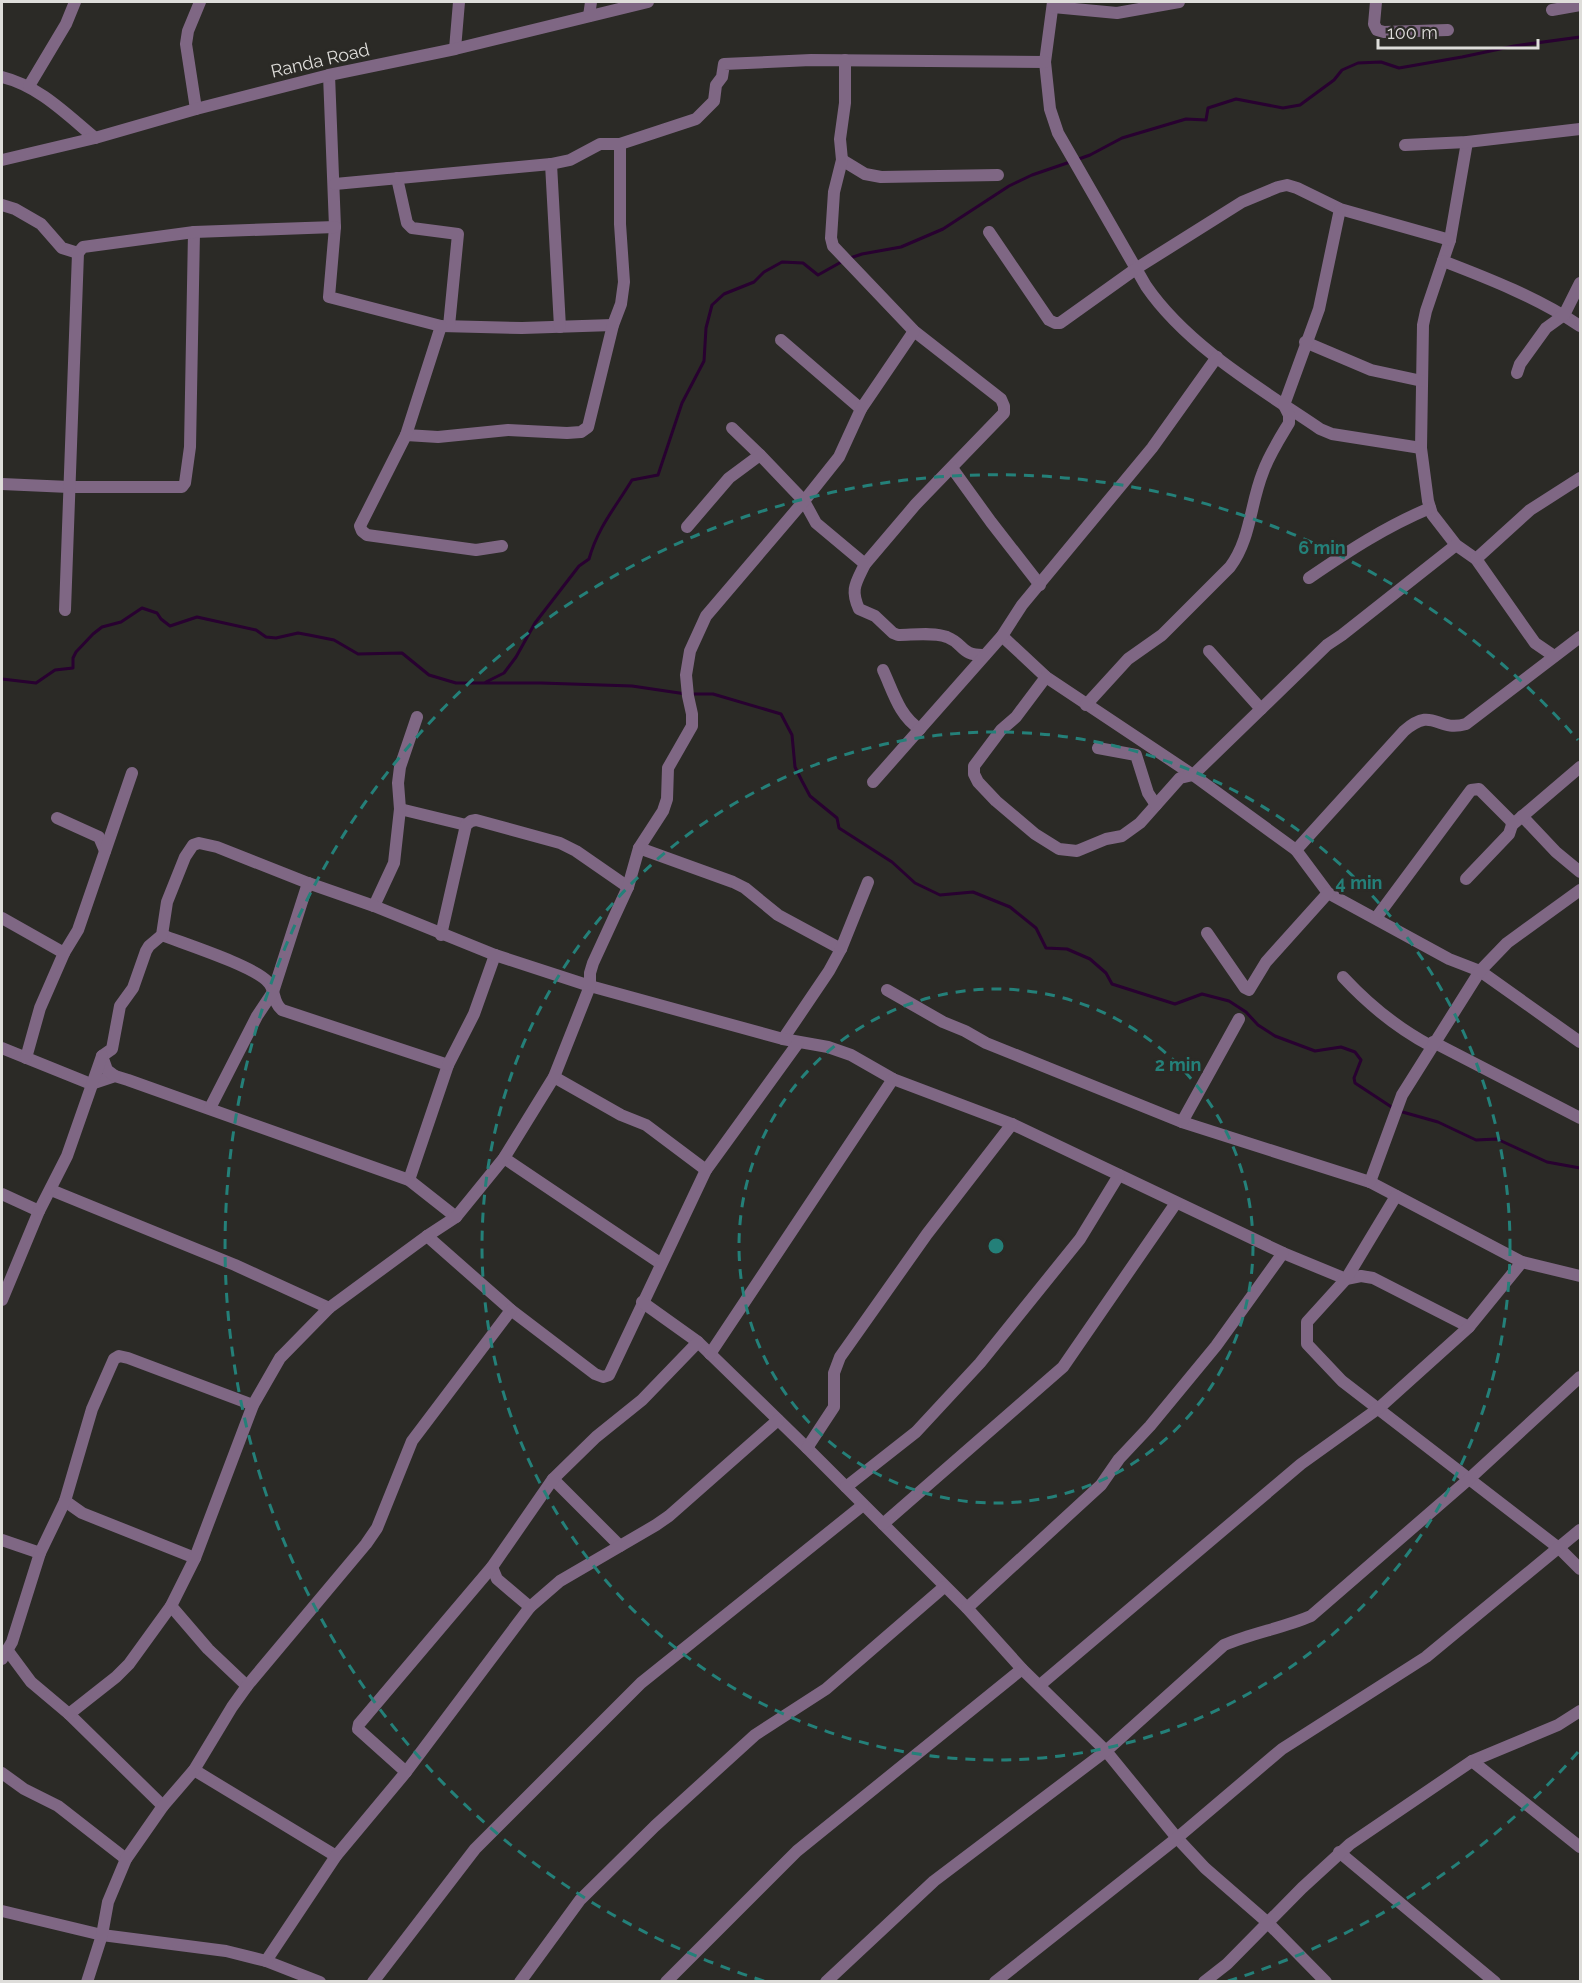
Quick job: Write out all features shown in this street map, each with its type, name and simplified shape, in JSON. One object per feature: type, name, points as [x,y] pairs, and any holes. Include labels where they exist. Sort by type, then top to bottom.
[{"type":"street","points":[[29,86],[66,24],[75,2]]},
{"type":"street","points":[[196,109],[186,44],[188,31],[200,2]]},
{"type":"street","points":[[455,49],[459,2]]},
{"type":"street","points":[[589,16],[591,2]]},
{"type":"street","name":"Randa Road","points":[[2,160],[95,138],[329,75],[455,49],[648,2]]},
{"type":"street","points":[[1179,2],[1117,13],[1053,4],[1045,62],[1050,109],[1058,133],[1161,308],[1216,357],[1320,429],[1332,434],[1420,448]]},
{"type":"street","points":[[1376,2],[1374,24],[1377,30],[1384,32],[1448,30]]},
{"type":"street","points":[[1552,10],[1581,5]]},
{"type":"street","points":[[335,184],[551,164],[570,160],[600,144],[620,144],[696,119],[714,101],[716,86],[722,77],[724,64],[811,60],[1045,62]]},
{"type":"street","points":[[845,60],[845,103],[840,139],[842,160],[834,192],[831,238],[833,246],[914,331],[1001,399],[1004,406],[1004,413],[916,504],[865,564],[854,587],[853,596],[859,609],[875,616],[893,633],[948,638],[968,654],[985,655]]},
{"type":"street","points":[[329,75],[335,184],[335,226],[329,297],[445,326],[522,328],[613,325]]},
{"type":"street","points":[[2,77],[29,86],[54,103],[95,138]]},
{"type":"street","points":[[1405,145],[1467,142],[1581,129]]},
{"type":"street","points":[[1467,142],[1450,240],[1423,325],[1420,448],[1430,508],[1436,521],[1456,545],[1476,559],[1535,643],[1554,656]]},
{"type":"street","points":[[406,435],[438,437],[508,430],[581,432],[588,427],[613,325],[621,303],[624,282],[620,224],[620,144]]},
{"type":"street","points":[[842,160],[865,174],[881,177],[998,175]]},
{"type":"street","points":[[551,164],[560,327]]},
{"type":"street","points":[[397,178],[407,223],[412,228],[458,234],[445,326],[406,435],[360,526],[367,535],[476,550],[502,546]]},
{"type":"street","points":[[989,232],[1049,320],[1055,323],[1060,323],[1137,268],[1242,202],[1287,185],[1340,209],[1450,240]]},
{"type":"street","points":[[2,205],[15,209],[41,224],[62,248],[78,253]]},
{"type":"street","points":[[1086,705],[1128,659],[1162,634],[1230,567],[1238,556],[1246,536],[1263,471],[1289,423],[1289,415],[1284,405],[1318,309],[1340,209]]},
{"type":"street","points":[[65,610],[78,253],[83,247],[194,232],[335,226]]},
{"type":"street","points":[[2,484],[69,487],[182,487],[185,483],[190,447],[194,232]]},
{"type":"street","points":[[1443,261],[1495,280],[1581,326]]},
{"type":"street","points":[[1517,373],[1520,364],[1546,328],[1564,315],[1581,283]]},
{"type":"street","points":[[69,1714],[129,1664],[171,1606],[195,1558],[253,1405],[280,1358],[329,1308],[456,1217],[504,1158],[554,1077],[590,986],[593,963],[628,887],[639,848],[663,811],[667,799],[668,768],[692,726],[686,675],[690,651],[712,608],[839,457],[861,409],[914,331]]},
{"type":"street","points":[[781,340],[861,409]]},
{"type":"street","points":[[1305,342],[1371,370],[1422,381]]},
{"type":"street","points":[[873,782],[1002,636],[1022,605],[1152,448],[1216,357]]},
{"type":"street","points":[[732,428],[804,501],[816,523],[858,561],[865,564]]},
{"type":"street","points":[[687,527],[729,478],[760,454]]},
{"type":"street","points":[[952,468],[1040,585]]},
{"type":"street","points":[[1476,559],[1530,510],[1581,478]]},
{"type":"street","points":[[1309,578],[1396,522],[1430,508]]},
{"type":"street","points":[[1046,677],[1016,717],[1001,730],[974,766],[974,774],[978,782],[996,801],[1035,834],[1059,849],[1077,851],[1130,832],[1180,778],[1193,775],[1326,645],[1342,635],[1456,545]]},
{"type":"street","points":[[1002,636],[1046,677],[1193,775],[1296,850],[1328,893],[1449,959],[1480,971],[1581,1042]]},
{"type":"street","points":[[1296,850],[1404,731],[1416,721],[1427,719],[1454,728],[1466,724],[1581,637]]},
{"type":"street","points":[[1209,651],[1261,709]]},
{"type":"street","points":[[884,670],[902,711],[920,729]]},
{"type":"street","points":[[374,906],[394,863],[400,809],[398,783],[400,767],[417,717]]},
{"type":"street","points":[[1098,748],[1136,755],[1148,793],[1156,805]]},
{"type":"street","points":[[1466,879],[1509,834],[1517,820],[1581,767]]},
{"type":"street","points":[[26,1058],[40,1008],[64,953],[78,930],[132,773]]},
{"type":"street","points":[[1376,918],[1471,789],[1479,789],[1511,821],[1517,820],[1581,872]]},
{"type":"street","points":[[400,809],[466,825]]},
{"type":"street","points":[[57,818],[99,837],[105,851]]},
{"type":"street","points":[[441,934],[466,825],[471,821],[476,820],[560,843],[576,851],[628,887]]},
{"type":"street","points":[[2,1300],[39,1211],[67,1156],[102,1056],[112,1049],[120,1006],[133,988],[146,951],[162,935],[167,902],[185,857],[193,845],[199,843],[217,847],[374,906],[495,955],[590,986],[783,1039],[828,1047],[851,1055],[893,1079],[1012,1124],[1283,1253],[1346,1279],[1361,1276],[1372,1278],[1469,1327]]},
{"type":"street","points":[[639,848],[733,882],[745,888],[778,915],[841,949]]},
{"type":"street","points":[[783,1039],[829,971],[841,949],[868,882]]},
{"type":"street","points":[[210,1108],[257,1016],[273,992],[308,883]]},
{"type":"street","points":[[1370,1182],[1402,1095],[1480,971],[1507,943],[1581,890]]},
{"type":"street","points":[[1207,933],[1245,988],[1249,990],[1266,962],[1328,893]]},
{"type":"street","points":[[2,918],[64,953]]},
{"type":"street","points":[[162,935],[246,968],[268,982],[275,1002],[282,1010],[448,1065]]},
{"type":"street","points":[[410,1180],[448,1065],[474,1014],[495,955]]},
{"type":"street","points":[[1343,977],[1357,993],[1402,1030],[1581,1118]]},
{"type":"street","points":[[887,990],[986,1043],[1182,1122],[1370,1182],[1522,1262],[1581,1276]]},
{"type":"street","points":[[1182,1122],[1239,1018]]},
{"type":"street","points":[[427,1236],[512,1310],[595,1374],[603,1377],[609,1375],[660,1263],[706,1170],[798,1042]]},
{"type":"street","points":[[2,1048],[92,1084],[115,1076]]},
{"type":"street","points":[[102,1056],[107,1070],[115,1076],[410,1180],[456,1217]]},
{"type":"street","points":[[554,1077],[621,1115],[646,1125],[706,1170]]},
{"type":"street","points":[[710,1354],[893,1079]]},
{"type":"street","points":[[807,1448],[834,1407],[834,1373],[840,1357],[927,1234],[1012,1124]]},
{"type":"street","points":[[504,1158],[660,1263]]},
{"type":"street","points":[[846,1487],[916,1431],[980,1363],[1080,1239],[1119,1175]]},
{"type":"street","points":[[51,1190],[235,1265],[329,1308]]},
{"type":"street","points":[[2,1194],[39,1211]]},
{"type":"street","points":[[1396,1196],[1346,1279],[1307,1322],[1307,1344],[1342,1380],[1560,1549],[1581,1569]]},
{"type":"street","points":[[883,1524],[1063,1367],[1176,1203]]},
{"type":"street","points":[[967,1608],[1101,1485],[1119,1459],[1150,1426],[1216,1346],[1283,1253]]},
{"type":"street","points":[[1040,1685],[1301,1464],[1378,1408],[1469,1327],[1522,1262]]},
{"type":"street","points":[[642,1302],[698,1342],[807,1448],[967,1608],[1022,1669],[1106,1751],[1177,1838],[1205,1868],[1267,1923],[1326,1982]]},
{"type":"street","points":[[87,1982],[102,1935],[108,1902],[126,1859],[163,1806],[194,1770],[247,1686],[366,1544],[377,1528],[412,1442],[512,1310]]},
{"type":"street","points":[[406,1772],[358,1729],[359,1724],[481,1581],[494,1573],[553,1479],[596,1437],[642,1400],[698,1342]]},
{"type":"street","points":[[163,1806],[5,1655],[40,1553],[64,1501],[92,1409],[114,1359],[119,1356],[253,1405]]},
{"type":"street","points":[[826,1982],[934,1881],[1106,1751],[1224,1645],[1247,1635],[1311,1616],[1469,1479],[1581,1377]]},
{"type":"street","points":[[266,1961],[336,1856],[406,1772],[530,1607],[560,1581],[669,1516],[778,1420]]},
{"type":"street","points":[[553,1479],[620,1546]]},
{"type":"street","points":[[64,1501],[82,1513],[195,1558]]},
{"type":"street","points":[[373,1982],[475,1849],[616,1707],[641,1683],[863,1505]]},
{"type":"street","points":[[995,1982],[1177,1838],[1282,1749],[1426,1657],[1581,1530]]},
{"type":"street","points":[[2,1539],[40,1553]]},
{"type":"street","points":[[494,1573],[530,1607]]},
{"type":"street","points":[[520,1982],[580,1900],[655,1826],[755,1735],[826,1689],[944,1587]]},
{"type":"street","points":[[171,1606],[208,1649],[247,1686]]},
{"type":"street","points":[[666,1982],[797,1851],[1022,1669]]},
{"type":"street","points":[[1204,1982],[1227,1964],[1340,1852],[1472,1761],[1558,1725],[1581,1711]]},
{"type":"street","points":[[1472,1761],[1581,1847]]},
{"type":"street","points":[[194,1770],[336,1856]]},
{"type":"street","points":[[2,1773],[24,1789],[58,1806],[126,1859]]},
{"type":"street","points":[[1340,1852],[1495,1982]]},
{"type":"street","points":[[2,1911],[102,1935],[226,1951],[266,1961],[320,1982]]},
{"type":"waterway","points":[[1076,160],[1122,138],[1186,119],[1206,120],[1208,108],[1236,99],[1283,108],[1300,105],[1334,80],[1342,70],[1358,63],[1381,62],[1399,68],[1514,46],[1580,37]]},
{"type":"waterway","points":[[850,258],[901,247],[943,229],[1009,186],[1032,175],[1070,162]]},
{"type":"waterway","points":[[486,682],[504,673],[535,623],[579,566],[589,559],[602,527],[632,480],[658,475],[682,403],[704,361],[706,328],[712,305],[724,294],[754,282],[764,272],[782,262],[803,263],[818,275],[843,261]]},
{"type":"waterway","points":[[2,679],[36,683],[55,670],[73,668],[73,658],[76,652],[93,634],[102,627],[121,622],[142,608],[157,613],[170,626],[197,617],[256,630],[266,637],[276,638],[298,633],[334,640],[358,654],[402,653],[429,675],[456,683],[632,686],[686,694]]},
{"type":"waterway","points":[[692,694],[713,694],[781,714],[792,735],[795,767],[810,796],[837,818],[839,828],[892,862],[915,883],[940,895],[973,892],[1010,907],[1036,928],[1046,948],[1067,949],[1090,959],[1106,973],[1112,984],[1175,1004],[1202,994],[1229,1001],[1275,1036],[1315,1051],[1341,1047],[1355,1052],[1361,1060],[1354,1078],[1355,1083],[1393,1108]]},
{"type":"waterway","points":[[1399,1111],[1438,1122],[1476,1140],[1497,1139],[1547,1162],[1580,1168]]}]
